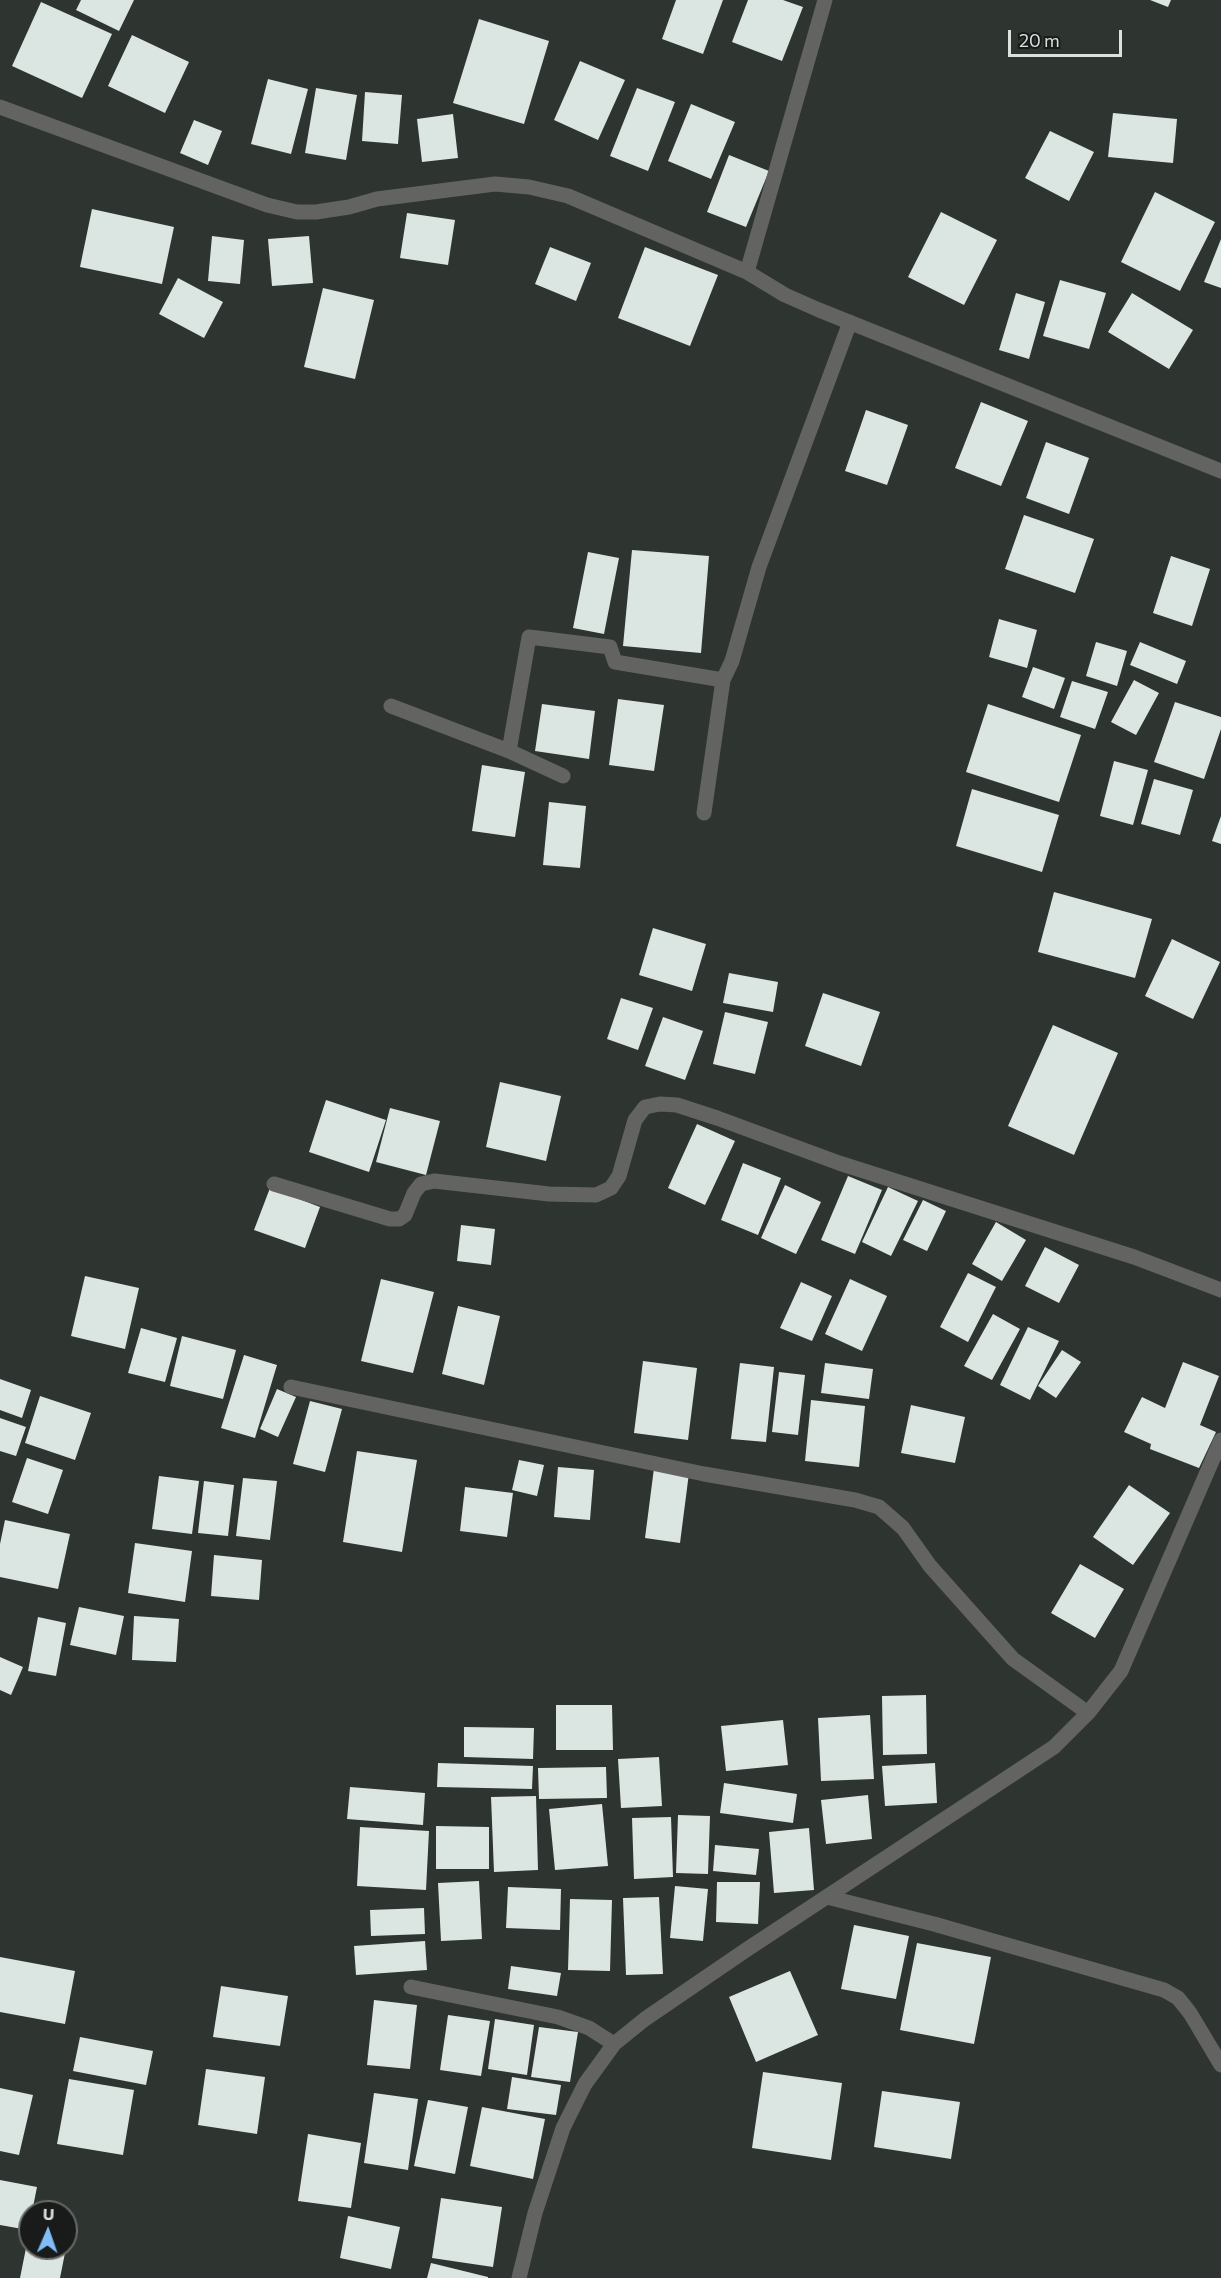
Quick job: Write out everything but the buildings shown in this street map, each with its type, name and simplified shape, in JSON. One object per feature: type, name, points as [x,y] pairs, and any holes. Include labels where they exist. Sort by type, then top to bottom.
[{"type":"street","points":[[747,272],[825,0]]},
{"type":"street","points":[[0,107],[267,206],[297,212],[316,212],[349,207],[377,199],[495,184],[568,196],[747,272],[785,295],[1221,471]]},
{"type":"street","points":[[704,813],[723,680],[732,661],[759,567],[850,321]]},
{"type":"street","points":[[509,751],[529,637],[610,647],[615,662],[723,680]]},
{"type":"street","points":[[391,705],[509,751],[563,776]]},
{"type":"street","points":[[274,1184],[390,1219],[399,1219],[405,1215],[414,1193],[421,1184],[434,1181],[549,1194],[596,1195],[611,1188],[619,1176],[635,1120],[645,1107],[660,1104],[677,1105],[839,1163],[1134,1257],[1221,1290]]},
{"type":"street","points":[[291,1387],[704,1474],[855,1500],[879,1507],[903,1528],[930,1566],[1013,1659],[1088,1713]]},
{"type":"street","points":[[519,2278],[535,2213],[563,2128],[585,2084],[614,2044],[645,2019],[1054,1747],[1088,1713],[1121,1671],[1220,1444]]},
{"type":"street","points":[[827,1897],[934,1924],[1164,1990],[1178,1998],[1190,2013],[1221,2065]]},
{"type":"street","points":[[411,1987],[558,2017],[589,2028],[614,2044]]}]
